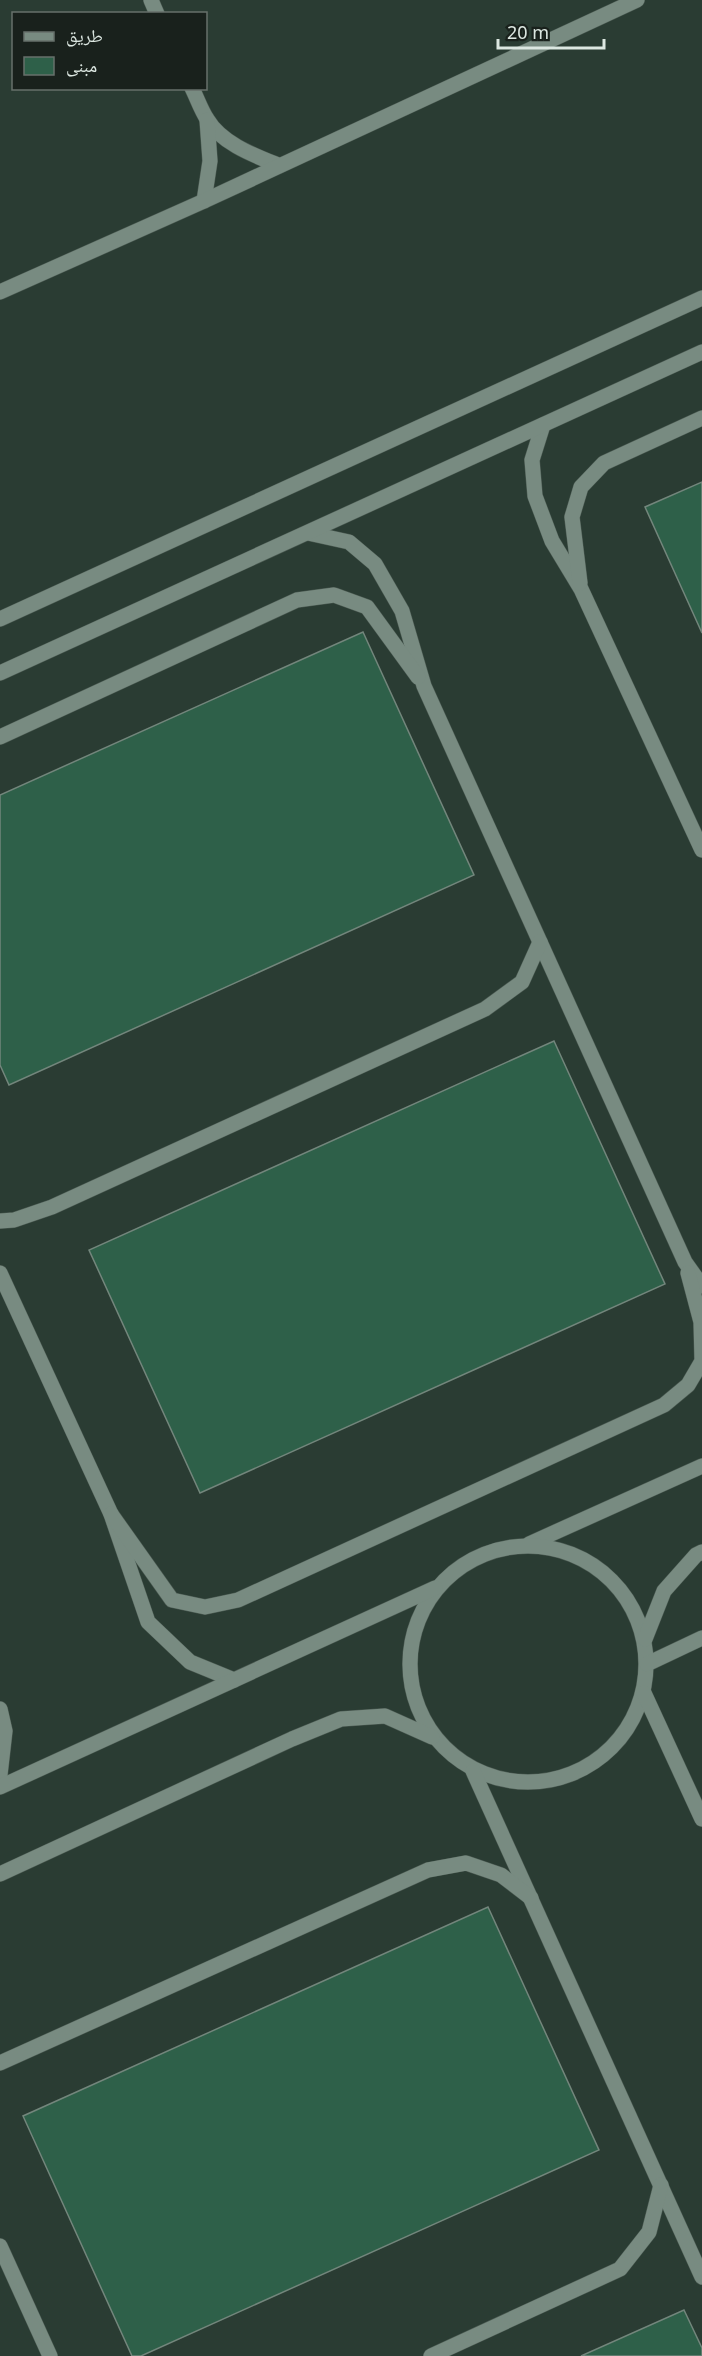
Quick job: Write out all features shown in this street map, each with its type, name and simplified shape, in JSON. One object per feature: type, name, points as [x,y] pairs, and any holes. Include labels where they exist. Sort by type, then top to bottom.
[{"type":"street","points":[[0,292],[204,201],[632,1]]},
{"type":"street","points":[[193,90],[207,120],[220,135],[278,165]]},
{"type":"street","points":[[204,201],[210,160],[207,120]]},
{"type":"street","points":[[0,619],[702,298]]},
{"type":"street","points":[[0,674],[702,352]]},
{"type":"street","points":[[581,589],[572,517],[581,487],[604,463],[702,418]]},
{"type":"street","points":[[543,425],[532,460],[535,496],[552,541],[581,589],[702,850]]},
{"type":"street","points":[[111,1514],[172,1600],[205,1607],[238,1600],[664,1405],[688,1384],[702,1361],[701,1322],[685,1262],[424,686],[402,611],[375,564],[349,542],[308,533]]},
{"type":"street","points":[[0,738],[297,600],[334,595],[367,607],[424,686]]},
{"type":"street","points":[[0,1221],[14,1220],[52,1207],[485,1009],[522,982],[540,942]]},
{"type":"street","points":[[685,1262],[702,1286]]},
{"type":"street","points":[[0,1273],[111,1514],[148,1622],[190,1662],[234,1680]]},
{"type":"street","points":[[0,1787],[435,1588],[477,1555],[530,1544],[702,1466]]},
{"type":"street","points":[[473,1771],[525,1783],[578,1773],[620,1740],[644,1693],[647,1664],[645,1639],[623,1591],[582,1557],[530,1544]]},
{"type":"street","points":[[645,1639],[664,1591],[696,1555],[702,1552]]},
{"type":"street","points":[[432,1737],[410,1689],[411,1635],[435,1588]]},
{"type":"street","points":[[647,1664],[702,1638]]},
{"type":"street","points":[[644,1693],[702,1819]]},
{"type":"street","points":[[0,1709],[5,1731],[0,1775]]},
{"type":"street","points":[[0,1874],[292,1739],[341,1719],[386,1716],[432,1737],[473,1771],[702,2277]]},
{"type":"street","points":[[0,2062],[428,1870],[466,1863],[501,1875],[531,1898]]},
{"type":"street","points":[[431,2356],[620,2269],[649,2232],[661,2185]]},
{"type":"street","points":[[0,2246],[50,2356]]},
{"type":"building","points":[[702,482],[702,633],[645,507]]},
{"type":"building","points":[[363,632],[474,875],[9,1085],[0,1065],[0,795]]},
{"type":"building","points":[[554,1041],[665,1284],[200,1493],[89,1250]]},
{"type":"building","points":[[488,1907],[599,2150],[141,2356],[132,2356],[23,2116]]},
{"type":"building","points":[[684,2310],[702,2348],[702,2356],[581,2356]]}]
